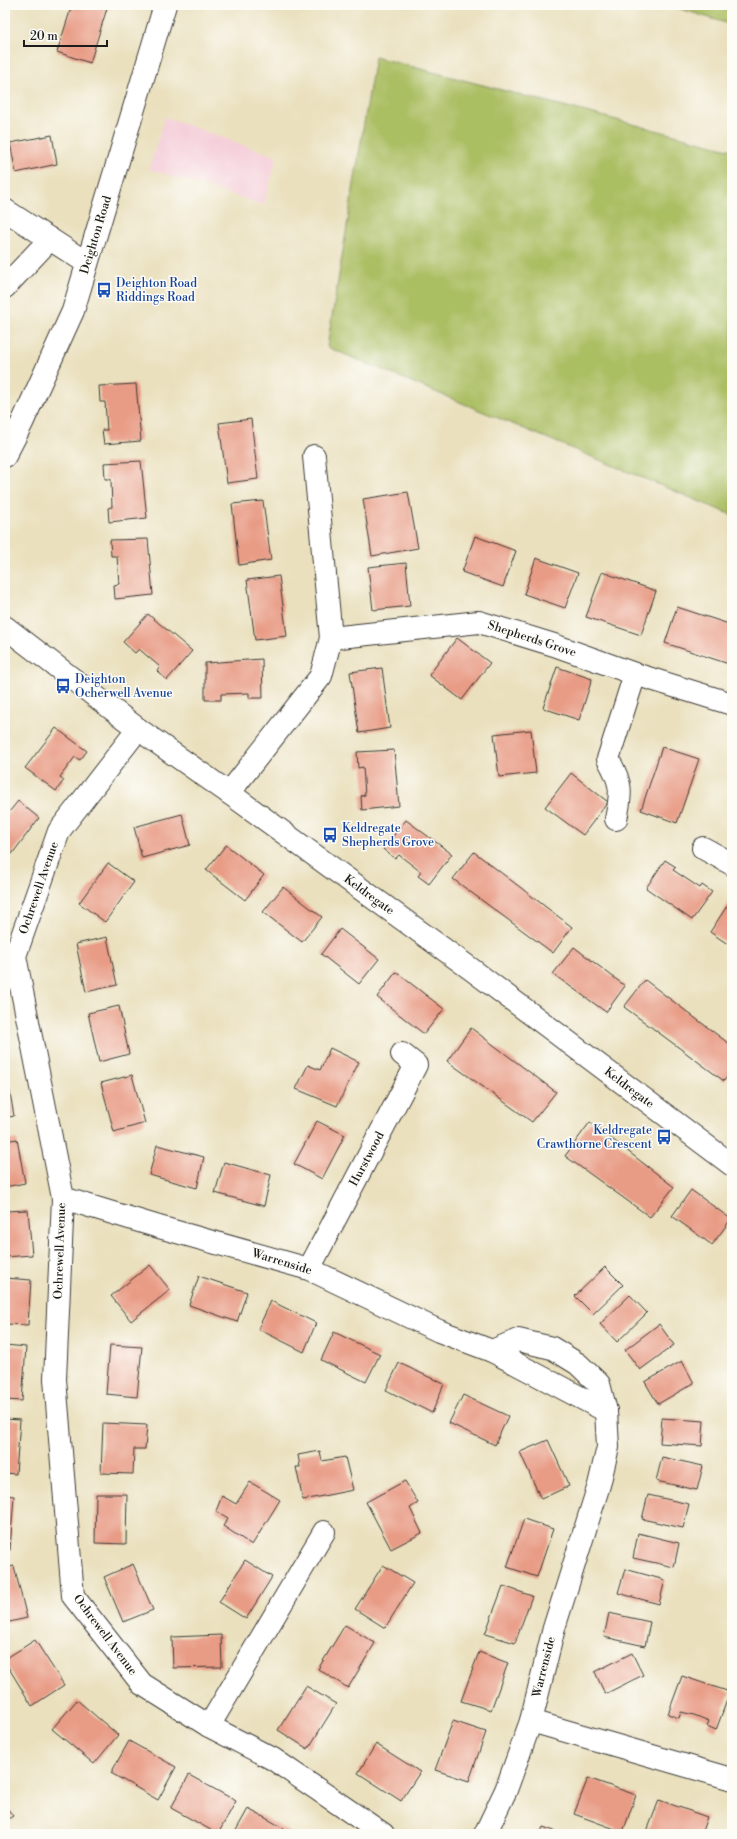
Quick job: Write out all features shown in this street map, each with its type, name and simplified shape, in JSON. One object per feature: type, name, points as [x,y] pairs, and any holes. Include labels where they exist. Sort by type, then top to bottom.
[{"type":"street","name":"Deighton Road","points":[[5,456],[22,423],[73,311],[165,5]]},
{"type":"street","points":[[5,210],[87,263]]},
{"type":"street","points":[[5,287],[50,239]]},
{"type":"street","points":[[230,793],[321,676],[330,638],[314,456]]},
{"type":"street","name":"Shepherds Grove","points":[[330,638],[478,622],[554,645],[634,674],[732,704]]},
{"type":"street","name":"Keldregate","points":[[5,627],[138,729],[230,793],[471,969],[732,1165]]},
{"type":"street","points":[[616,819],[621,796],[618,774],[608,759],[634,674]]},
{"type":"street","name":"Ochrewell Avenue","points":[[138,729],[59,831],[14,956],[63,1198],[55,1379],[73,1596],[142,1684],[209,1726],[273,1759],[383,1834]]},
{"type":"street","points":[[703,848],[732,864]]},
{"type":"street","name":"Hurstwood","points":[[309,1269],[416,1065],[402,1054]]},
{"type":"street","name":"Warrenside","points":[[63,1198],[159,1227],[309,1269],[439,1331],[492,1351],[606,1411]]},
{"type":"street","name":"Warrenside","points":[[492,1351],[518,1340],[552,1348],[578,1364],[599,1384],[606,1411],[608,1447],[599,1484],[554,1628],[531,1721]]},
{"type":"street","points":[[209,1726],[324,1532]]},
{"type":"street","points":[[485,1834],[506,1790],[531,1721],[732,1779]]},
{"type":"shaded area","points":[[165,117],[277,157],[264,205],[149,169]]},
{"type":"green space","points":[[668,5],[732,5],[732,25]]},
{"type":"green space","points":[[375,57],[732,150],[732,515],[327,347]]},
{"type":"building","points":[[72,5],[108,5],[90,63],[57,52]]},
{"type":"building","points":[[52,135],[57,164],[16,173],[10,143]]},
{"type":"building","points":[[136,384],[141,441],[104,444],[102,430],[107,430],[105,402],[100,402],[99,386]]},
{"type":"building","points":[[251,419],[258,479],[227,483],[219,423]]},
{"type":"building","points":[[141,461],[147,518],[109,522],[108,508],[112,507],[111,479],[105,479],[104,463]]},
{"type":"building","points":[[408,492],[418,548],[372,556],[363,499]]},
{"type":"building","points":[[263,501],[271,560],[239,565],[232,504]]},
{"type":"building","points":[[475,536],[516,551],[503,587],[462,572]]},
{"type":"building","points":[[148,539],[153,595],[115,599],[114,585],[119,584],[117,556],[111,556],[110,540]]},
{"type":"building","points":[[536,558],[578,573],[565,608],[524,594]]},
{"type":"building","points":[[406,563],[410,606],[373,610],[368,567]]},
{"type":"building","points":[[602,572],[656,591],[641,635],[586,617]]},
{"type":"building","points":[[279,576],[287,636],[255,640],[247,580]]},
{"type":"building","points":[[677,607],[732,625],[732,655],[729,664],[665,643]]},
{"type":"building","points":[[148,614],[192,651],[167,680],[157,671],[160,667],[139,649],[135,653],[123,642]]},
{"type":"building","points":[[457,638],[490,663],[462,700],[429,675]]},
{"type":"building","points":[[262,659],[263,698],[249,698],[249,693],[221,694],[221,700],[205,700],[205,663]]},
{"type":"building","points":[[557,667],[592,679],[579,720],[543,708]]},
{"type":"building","points":[[382,668],[390,728],[359,733],[350,672]]},
{"type":"building","points":[[56,728],[87,751],[80,760],[75,757],[60,777],[64,780],[56,791],[25,768]]},
{"type":"building","points":[[531,730],[536,773],[499,777],[494,734]]},
{"type":"building","points":[[662,747],[699,759],[677,823],[641,810]]},
{"type":"building","points":[[394,750],[399,806],[362,810],[361,796],[365,795],[363,767],[358,768],[357,752]]},
{"type":"building","points":[[571,773],[608,802],[583,835],[545,807]]},
{"type":"building","points":[[18,801],[39,818],[12,854],[5,849],[5,817]]},
{"type":"building","points":[[182,814],[190,845],[142,858],[134,827]]},
{"type":"building","points":[[406,820],[452,854],[429,884],[418,876],[421,872],[399,855],[395,859],[383,849]]},
{"type":"building","points":[[226,845],[264,875],[245,900],[206,870]]},
{"type":"building","points":[[474,852],[572,927],[553,953],[453,879]]},
{"type":"building","points":[[665,860],[676,867],[673,870],[700,888],[702,885],[712,892],[692,920],[646,888]]},
{"type":"building","points":[[108,863],[134,882],[105,922],[79,903]]},
{"type":"building","points":[[283,887],[322,917],[302,942],[263,912]]},
{"type":"building","points":[[729,903],[732,906],[732,947],[710,932]]},
{"type":"building","points":[[340,929],[379,959],[359,984],[321,954]]},
{"type":"building","points":[[107,937],[117,985],[86,992],[76,944]]},
{"type":"building","points":[[574,947],[625,986],[606,1012],[553,974]]},
{"type":"building","points":[[396,972],[444,1009],[424,1034],[377,997]]},
{"type":"building","points":[[645,980],[732,1046],[732,1070],[724,1081],[624,1007]]},
{"type":"building","points":[[119,1006],[129,1054],[99,1062],[88,1013]]},
{"type":"building","points":[[471,1028],[556,1092],[532,1122],[447,1061]]},
{"type":"building","points":[[330,1048],[359,1062],[337,1106],[296,1089],[308,1065],[320,1070]]},
{"type":"building","points":[[6,1069],[14,1116],[5,1118],[5,1070]]},
{"type":"building","points":[[132,1075],[145,1123],[114,1132],[101,1083]]},
{"type":"building","points":[[317,1121],[345,1135],[322,1179],[294,1164]]},
{"type":"building","points":[[590,1122],[674,1187],[650,1217],[565,1156]]},
{"type":"building","points":[[17,1139],[25,1183],[5,1187],[5,1141]]},
{"type":"building","points":[[157,1145],[204,1157],[197,1188],[149,1175]]},
{"type":"building","points":[[224,1162],[271,1175],[264,1206],[215,1193]]},
{"type":"building","points":[[691,1190],[731,1219],[712,1245],[672,1216]]},
{"type":"building","points":[[28,1210],[32,1255],[5,1257],[5,1211]]},
{"type":"building","points":[[150,1265],[170,1290],[131,1321],[111,1296]]},
{"type":"building","points":[[605,1267],[623,1285],[593,1314],[575,1296]]},
{"type":"building","points":[[199,1276],[247,1292],[237,1322],[189,1305]]},
{"type":"building","points":[[5,1278],[31,1280],[28,1325],[5,1324]]},
{"type":"building","points":[[630,1295],[647,1313],[617,1342],[600,1324]]},
{"type":"building","points":[[271,1301],[316,1323],[304,1352],[258,1329]]},
{"type":"building","points":[[659,1324],[674,1345],[640,1370],[625,1350]]},
{"type":"building","points":[[334,1332],[380,1354],[366,1382],[321,1360]]},
{"type":"building","points":[[5,1345],[26,1347],[22,1401],[5,1400]]},
{"type":"building","points":[[110,1345],[142,1347],[137,1397],[106,1394]]},
{"type":"building","points":[[682,1361],[694,1383],[658,1404],[645,1382]]},
{"type":"building","points":[[399,1363],[444,1384],[432,1413],[386,1390]]},
{"type":"building","points":[[463,1395],[508,1416],[495,1445],[449,1423]]},
{"type":"building","points":[[662,1418],[704,1421],[702,1446],[660,1443]]},
{"type":"building","points":[[5,1419],[20,1420],[16,1474],[5,1473]]},
{"type":"building","points":[[103,1423],[147,1425],[145,1449],[134,1449],[133,1474],[101,1473]]},
{"type":"building","points":[[548,1440],[569,1486],[541,1499],[520,1452]]},
{"type":"building","points":[[320,1451],[322,1461],[345,1457],[353,1490],[303,1500],[296,1467],[300,1467],[298,1455]]},
{"type":"building","points":[[662,1457],[703,1466],[697,1490],[656,1481]]},
{"type":"building","points":[[405,1481],[418,1503],[410,1508],[422,1533],[391,1549],[366,1502]]},
{"type":"building","points":[[250,1482],[280,1500],[252,1545],[223,1526],[228,1518],[216,1511],[222,1496],[236,1504]]},
{"type":"building","points":[[96,1494],[127,1494],[126,1544],[95,1543]]},
{"type":"building","points":[[5,1495],[14,1496],[10,1550],[5,1550]]},
{"type":"building","points":[[648,1495],[689,1504],[683,1528],[642,1519]]},
{"type":"building","points":[[524,1519],[553,1529],[537,1577],[507,1567]]},
{"type":"building","points":[[638,1533],[679,1543],[674,1567],[633,1558]]},
{"type":"building","points":[[245,1560],[272,1577],[246,1619],[219,1602]]},
{"type":"building","points":[[133,1564],[153,1610],[123,1622],[104,1577]]},
{"type":"building","points":[[383,1565],[413,1583],[385,1628],[355,1609]]},
{"type":"building","points":[[14,1566],[27,1618],[5,1623],[5,1568]]},
{"type":"building","points":[[625,1569],[665,1580],[659,1604],[618,1593]]},
{"type":"building","points":[[503,1586],[532,1596],[515,1643],[485,1634]]},
{"type":"building","points":[[609,1613],[650,1622],[645,1646],[604,1637]]},
{"type":"building","points":[[345,1625],[375,1643],[348,1688],[318,1669]]},
{"type":"building","points":[[221,1635],[222,1667],[173,1668],[172,1637]]},
{"type":"building","points":[[35,1640],[64,1685],[32,1706],[5,1662],[5,1659]]},
{"type":"building","points":[[479,1652],[508,1663],[491,1710],[461,1701]]},
{"type":"building","points":[[632,1653],[643,1675],[605,1694],[595,1672]]},
{"type":"building","points":[[682,1676],[730,1692],[716,1730],[707,1726],[709,1721],[694,1715],[681,1712],[679,1718],[668,1714]]},
{"type":"building","points":[[306,1686],[336,1704],[308,1749],[278,1730]]},
{"type":"building","points":[[77,1700],[118,1735],[94,1764],[52,1729]]},
{"type":"building","points":[[453,1721],[486,1732],[469,1781],[435,1770]]},
{"type":"building","points":[[129,1741],[176,1767],[158,1800],[111,1773]]},
{"type":"building","points":[[376,1744],[420,1772],[401,1801],[358,1773]]},
{"type":"building","points":[[189,1775],[236,1801],[218,1834],[171,1808]]},
{"type":"building","points":[[588,1778],[636,1795],[623,1832],[574,1814]]},
{"type":"building","points":[[659,1800],[707,1817],[701,1834],[646,1834]]},
{"type":"building","points":[[5,1805],[13,1816],[5,1821]]},
{"type":"building","points":[[248,1809],[271,1821],[293,1834],[234,1834]]},
{"type":"building","points":[[543,1827],[563,1834],[540,1834]]},
{"type":"place","name":"Deighton Road Riddings Road","points":[[104,290]]},
{"type":"place","name":"Deighton Ocherwell Avenue","points":[[63,686]]},
{"type":"place","name":"Keldregate Shepherds Grove","points":[[330,835]]},
{"type":"place","name":"Keldregate Crawthorne Crescent","points":[[664,1137]]}]
